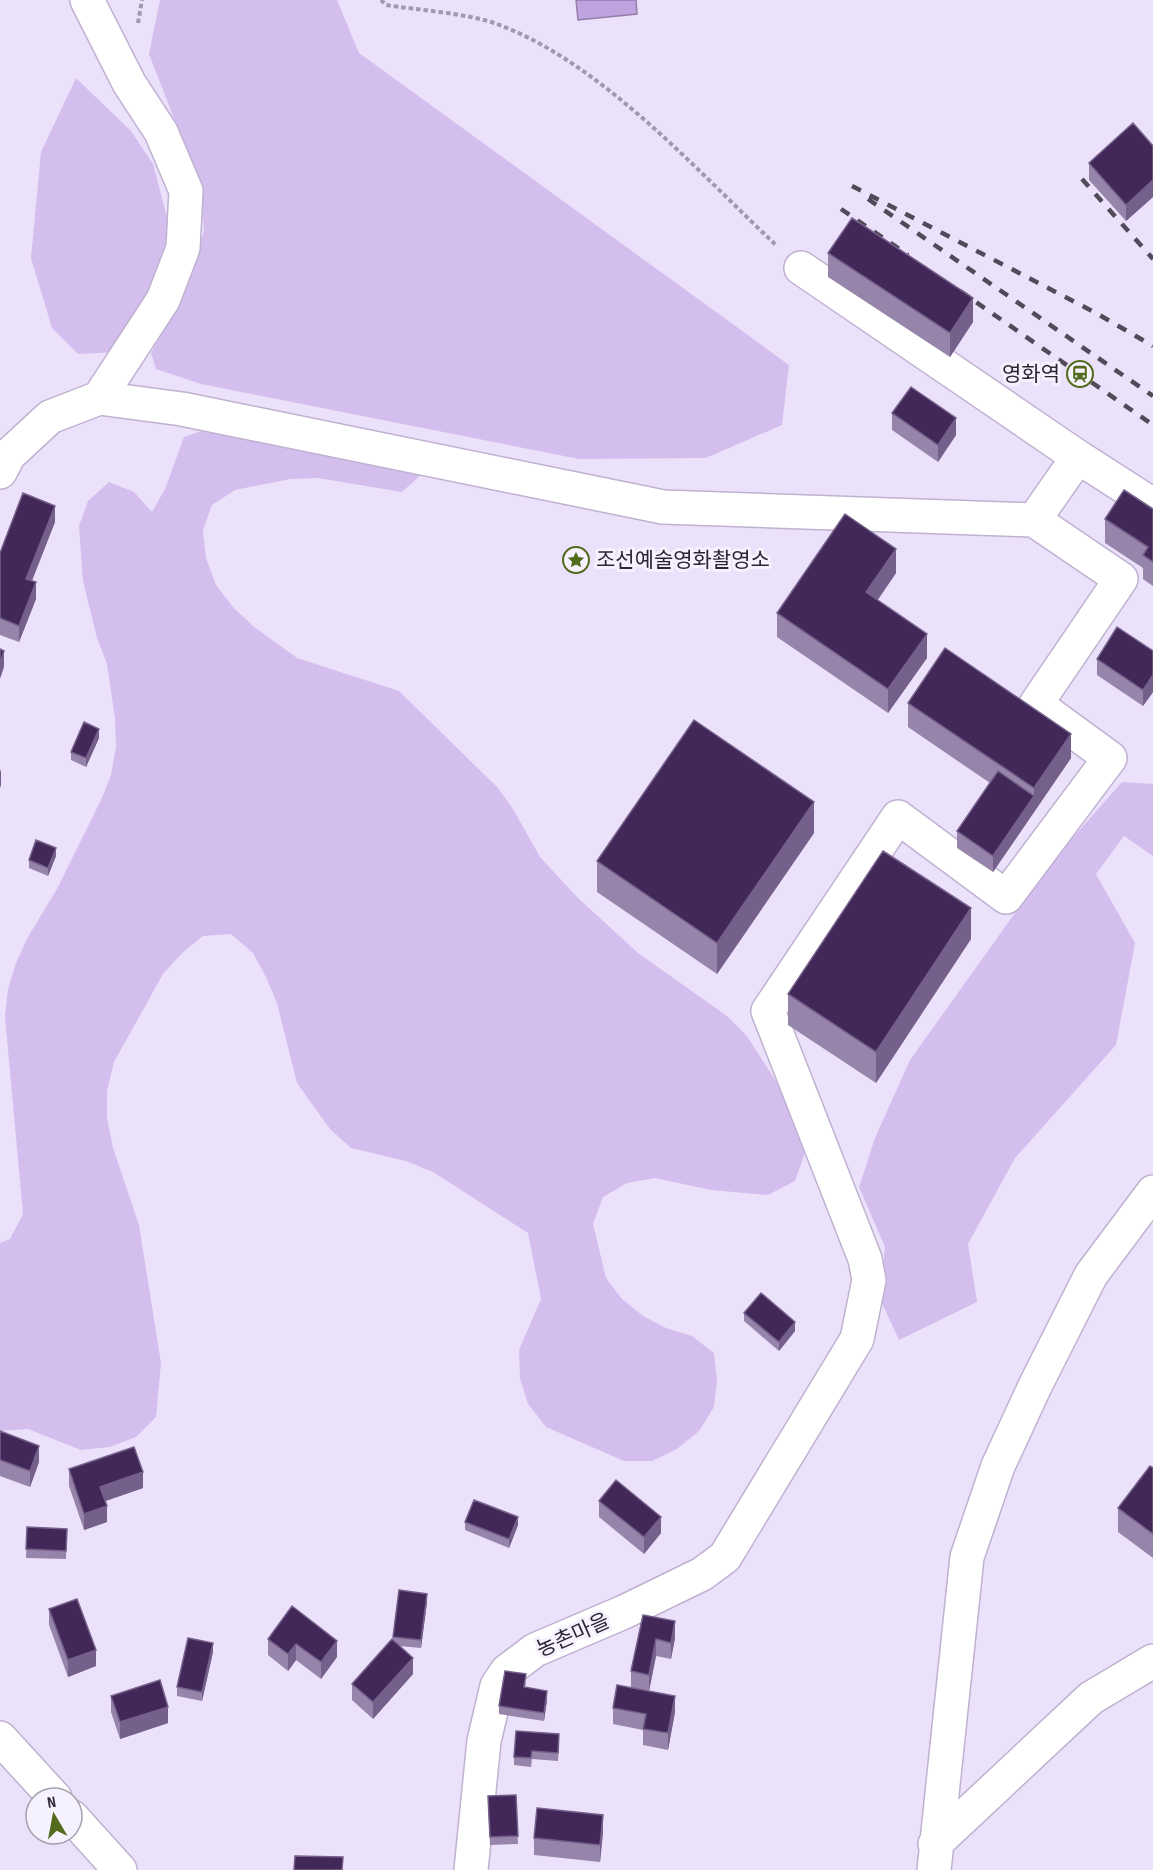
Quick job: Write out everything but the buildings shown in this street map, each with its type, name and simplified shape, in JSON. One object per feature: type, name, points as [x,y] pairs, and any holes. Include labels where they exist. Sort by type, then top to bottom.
[{"type":"street","points":[[87,0],[129,83],[161,132],[186,191],[183,248],[163,300],[99,398]]},
{"type":"street","points":[[801,268],[1078,457],[1153,505]]},
{"type":"street","points":[[0,471],[9,455],[50,417],[99,398],[182,409],[663,507],[1034,520],[1078,457]]},
{"type":"street","name":"농촌마을","points":[[471,1870],[484,1741],[497,1686],[507,1671],[535,1650],[624,1612],[702,1574],[725,1557],[856,1339],[869,1280],[865,1259],[768,1011],[898,817],[1006,897],[1110,758],[1036,704],[1121,579],[1034,520]]},
{"type":"street","points":[[935,1857],[967,1557],[998,1466],[1040,1376],[1092,1275],[1153,1192]]},
{"type":"street","points":[[935,1857],[1091,1698],[1153,1661]]},
{"type":"street","points":[[0,1738],[44,1786]]},
{"type":"street","points":[[84,1830],[120,1870]]},
{"type":"path","points":[[381,0],[386,5],[492,22],[542,43],[617,96],[801,268]]},
{"type":"shaded area","points":[[160,0],[337,0],[359,53],[789,365],[782,425],[706,458],[579,459],[201,384],[156,369],[151,353],[184,293],[204,231],[200,186],[149,54]]},
{"type":"shaded area","points":[[576,0],[636,0],[637,14],[578,20]]},
{"type":"shaded area","points":[[76,78],[131,131],[153,164],[168,221],[161,283],[118,352],[78,354],[52,328],[31,258],[41,152]]},
{"type":"shaded area","points":[[210,428],[423,473],[402,492],[318,478],[290,479],[235,490],[212,505],[203,530],[206,558],[216,585],[233,607],[253,626],[297,658],[399,691],[498,788],[513,809],[540,857],[577,897],[638,953],[727,1016],[747,1036],[806,1128],[804,1156],[795,1181],[768,1195],[711,1190],[655,1178],[627,1183],[603,1197],[593,1224],[606,1278],[622,1299],[643,1316],[666,1328],[692,1336],[714,1353],[717,1381],[714,1407],[699,1431],[677,1449],[652,1461],[624,1461],[546,1427],[528,1404],[520,1378],[519,1350],[541,1299],[528,1233],[433,1172],[406,1161],[351,1148],[330,1129],[297,1083],[277,1003],[266,977],[253,953],[231,934],[203,936],[182,953],[163,974],[114,1062],[107,1091],[107,1118],[113,1148],[139,1225],[161,1363],[156,1417],[136,1437],[110,1447],[81,1450],[28,1429],[0,1431],[0,1243],[10,1239],[23,1214],[5,1017],[8,989],[16,963],[28,937],[57,889],[101,800],[111,775],[116,747],[115,719],[107,664],[97,638],[83,581],[79,526],[88,501],[109,482],[134,492],[152,512],[165,489],[184,437]]},
{"type":"shaded area","points":[[1122,782],[1153,784],[1153,856],[1124,836],[1096,874],[1135,943],[1116,1045],[1015,1158],[968,1244],[977,1302],[899,1340],[880,1299],[885,1247],[859,1187],[875,1138],[910,1060],[1052,861]]},
{"type":"railway","points":[[1082,179],[1153,259]]},
{"type":"railway","points":[[852,186],[1096,313],[1153,346]]},
{"type":"railway","points":[[868,199],[1153,396]]},
{"type":"railway","points":[[841,209],[908,255]]},
{"type":"railway","points":[[960,291],[1153,425]]},
{"type":"place","name":"영화역","points":[[1080,374]]},
{"type":"place","name":"조선예술영화촬영소","points":[[576,560]]}]
